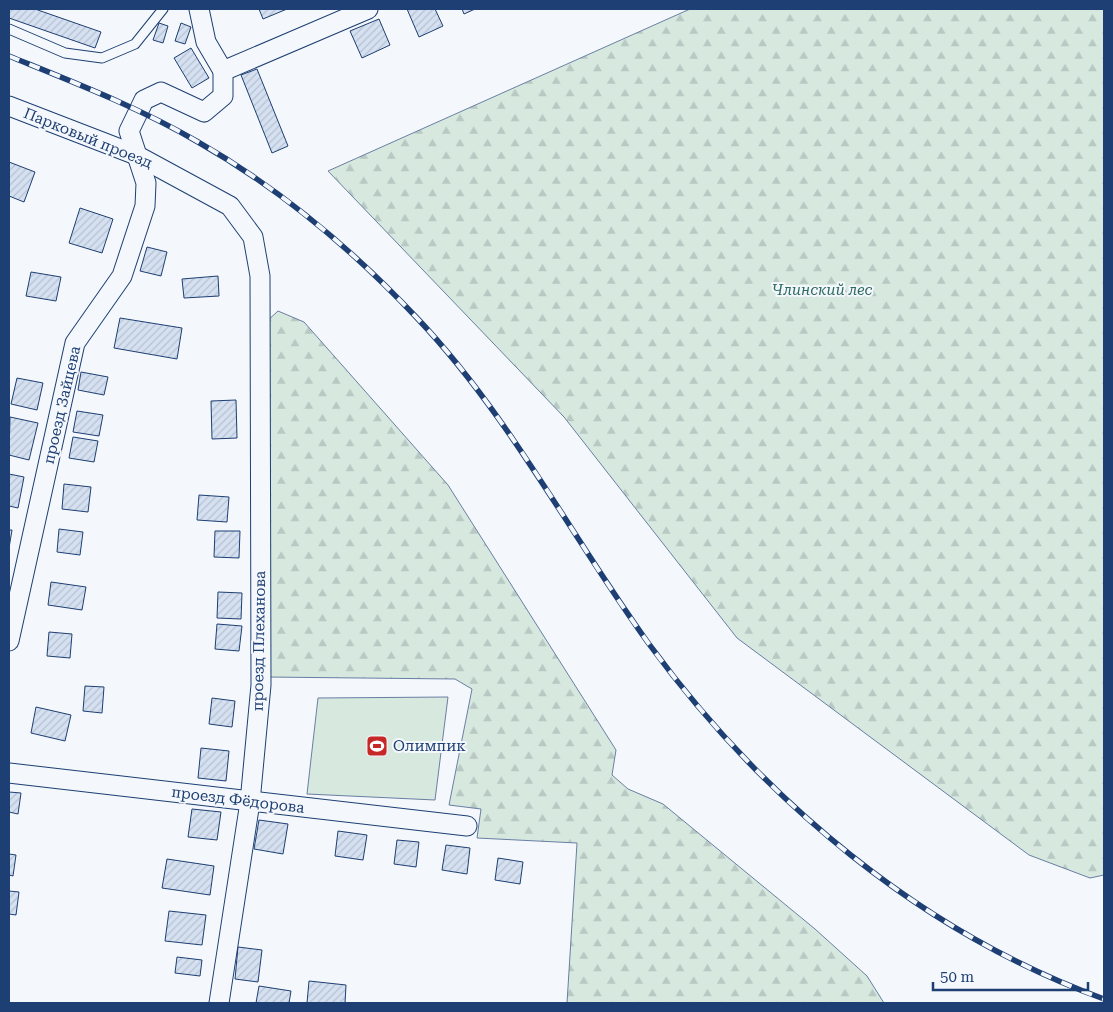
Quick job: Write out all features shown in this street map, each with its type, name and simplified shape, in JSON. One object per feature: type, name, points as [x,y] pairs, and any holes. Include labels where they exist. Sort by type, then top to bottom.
[{"type":"street","points":[[199,9],[206,42],[223,71],[368,9]]},
{"type":"street","name":"проезд Зайцева","points":[[9,641],[75,343],[122,276],[145,206],[146,183],[129,131],[144,100],[161,92],[204,112],[223,96],[223,71]]},
{"type":"street","name":"Парковый проезд","points":[[9,106],[136,155],[230,206],[253,237],[260,276]]},
{"type":"street","name":"проезд Плеханова","points":[[219,1003],[250,802],[261,685],[260,276]]},
{"type":"street","name":"проезд Фёдорова","points":[[9,772],[250,802],[467,826]]},
{"type":"lane","points":[[9,29],[65,53],[102,58],[135,44],[163,9]]},
{"type":"green space","name":"Члинский лес","points":[[690,9],[1104,9],[1104,875],[1090,878],[1029,855],[737,638],[564,417],[328,171]]},
{"type":"green space","points":[[278,311],[304,322],[448,485],[616,750],[612,775],[628,789],[663,804],[815,929],[867,976],[884,1003],[567,1003],[577,843],[477,838],[481,809],[449,805],[472,689],[455,679],[267,677],[266,322]]},
{"type":"green space","name":"Олимпик","points":[[448,697],[435,800],[307,794],[318,698]]},
{"type":"building","points":[[9,9],[35,9],[101,32],[95,48],[9,18]]},
{"type":"building","points":[[259,9],[287,9],[263,19]]},
{"type":"building","points":[[407,9],[435,9],[443,26],[419,37]]},
{"type":"building","points":[[462,9],[475,9],[464,14]]},
{"type":"building","points":[[379,19],[390,45],[362,58],[350,31]]},
{"type":"building","points":[[159,23],[168,26],[163,43],[153,40]]},
{"type":"building","points":[[181,23],[191,27],[185,44],[175,41]]},
{"type":"building","points":[[191,48],[209,78],[192,88],[174,58]]},
{"type":"building","points":[[257,69],[288,146],[272,153],[241,75]]},
{"type":"building","points":[[9,162],[35,172],[24,202],[9,196]]},
{"type":"building","points":[[80,208],[113,219],[102,253],[69,243]]},
{"type":"building","points":[[147,247],[167,252],[161,276],[140,271]]},
{"type":"building","points":[[31,272],[61,277],[56,301],[26,296]]},
{"type":"building","points":[[218,276],[219,296],[184,298],[182,279]]},
{"type":"building","points":[[120,318],[182,328],[177,359],[114,348]]},
{"type":"building","points":[[81,372],[108,377],[104,395],[78,390]]},
{"type":"building","points":[[17,378],[43,383],[37,410],[11,404]]},
{"type":"building","points":[[236,400],[237,438],[212,439],[211,401]]},
{"type":"building","points":[[77,411],[103,415],[99,436],[73,432]]},
{"type":"building","points":[[10,417],[38,423],[29,460],[9,455]]},
{"type":"building","points":[[73,437],[98,441],[94,462],[69,458]]},
{"type":"building","points":[[9,474],[24,477],[18,508],[9,506]]},
{"type":"building","points":[[64,484],[91,487],[88,512],[62,509]]},
{"type":"building","points":[[199,495],[229,497],[227,522],[197,520]]},
{"type":"building","points":[[59,529],[83,532],[80,555],[57,552]]},
{"type":"building","points":[[9,530],[12,530],[9,548]]},
{"type":"building","points":[[215,531],[240,531],[239,558],[214,557]]},
{"type":"building","points":[[51,582],[86,587],[82,610],[48,605]]},
{"type":"building","points":[[218,592],[242,593],[241,619],[217,618]]},
{"type":"building","points":[[217,624],[242,626],[239,651],[215,649]]},
{"type":"building","points":[[49,632],[72,634],[70,658],[47,656]]},
{"type":"building","points":[[85,686],[104,687],[102,713],[83,711]]},
{"type":"building","points":[[212,698],[235,701],[232,727],[209,724]]},
{"type":"building","points":[[36,707],[71,715],[65,741],[31,733]]},
{"type":"building","points":[[201,748],[229,751],[226,781],[198,778]]},
{"type":"building","points":[[9,792],[21,793],[18,814],[9,812]]},
{"type":"building","points":[[192,809],[221,812],[217,840],[188,837]]},
{"type":"building","points":[[259,820],[288,824],[283,854],[254,849]]},
{"type":"building","points":[[338,831],[367,835],[363,860],[335,856]]},
{"type":"building","points":[[397,840],[419,842],[416,867],[394,864]]},
{"type":"building","points":[[446,845],[470,848],[467,874],[442,870]]},
{"type":"building","points":[[9,854],[16,855],[13,876],[9,875]]},
{"type":"building","points":[[498,858],[523,862],[520,884],[495,880]]},
{"type":"building","points":[[167,859],[214,866],[210,895],[162,888]]},
{"type":"building","points":[[9,891],[19,892],[16,915],[9,914]]},
{"type":"building","points":[[169,911],[206,915],[202,945],[165,941]]},
{"type":"building","points":[[238,947],[262,950],[258,982],[235,979]]},
{"type":"building","points":[[177,957],[202,960],[200,976],[175,973]]},
{"type":"building","points":[[309,981],[346,985],[345,1003],[307,1003]]},
{"type":"building","points":[[259,986],[291,991],[289,1003],[256,1003]]},
{"type":"railway","points":[[9,56],[129,106],[198,142],[257,179],[341,245],[393,293],[450,355],[510,435],[649,644],[694,701],[743,756],[795,807],[851,855],[910,899],[972,938],[1037,971],[1104,999]]},
{"type":"place","name":"Олимпик","points":[[377,746]]}]
